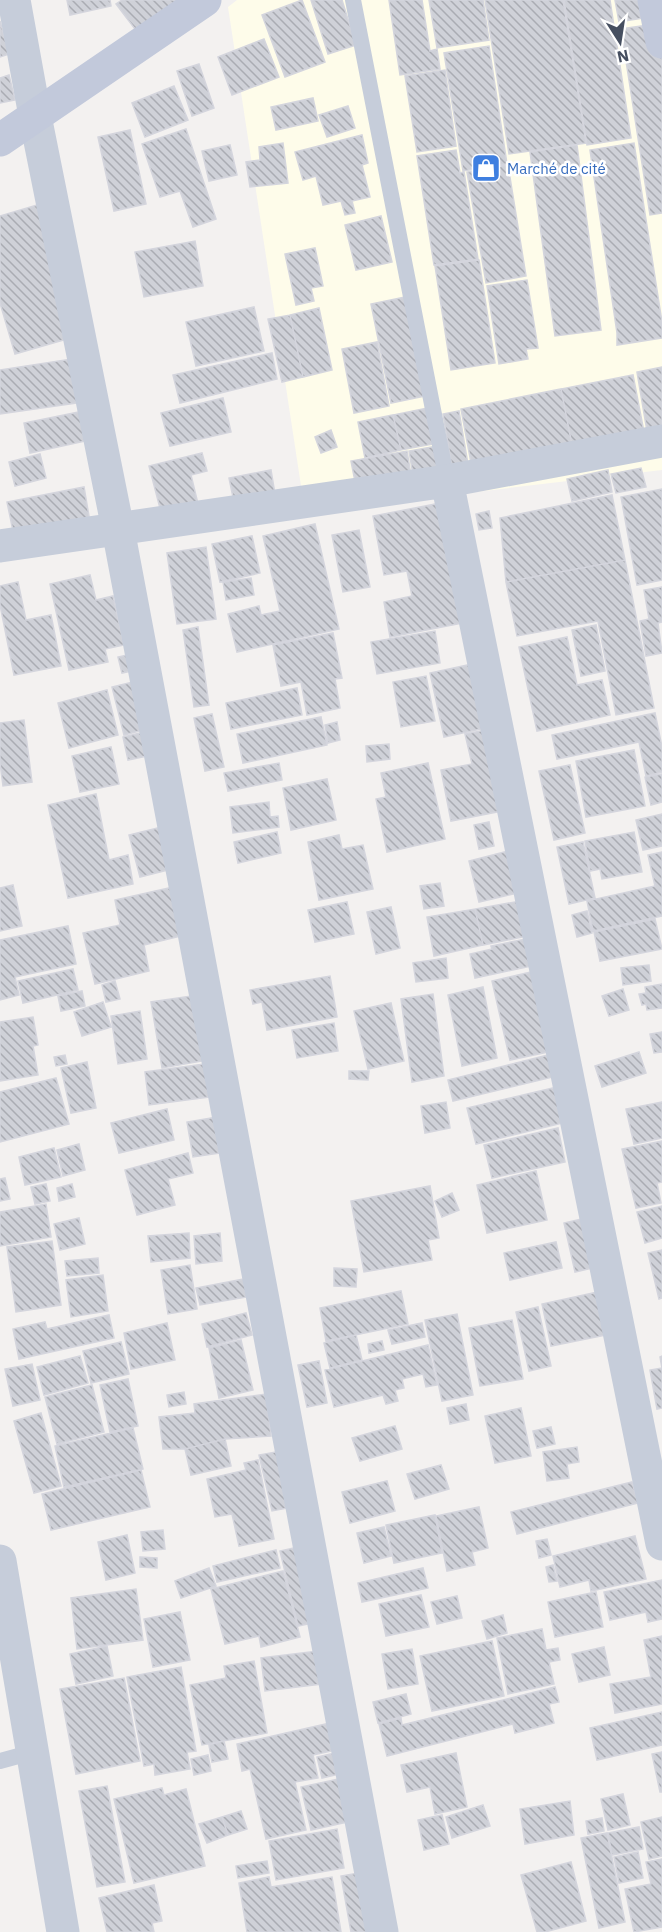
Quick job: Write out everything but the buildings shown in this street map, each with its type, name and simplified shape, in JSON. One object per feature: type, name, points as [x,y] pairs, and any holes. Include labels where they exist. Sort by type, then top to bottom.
[{"type":"street","points":[[14,0],[118,530],[382,1932]]},
{"type":"street","points":[[0,140],[205,0]]},
{"type":"street","points":[[654,0],[662,42]]},
{"type":"street","points":[[0,546],[447,481],[662,441]]},
{"type":"street","points":[[447,481],[662,1544]]},
{"type":"street","points":[[0,1561],[7,1647],[33,1752],[63,1932]]},
{"type":"lane","points":[[353,0],[447,481]]},
{"type":"lane","points":[[0,1761],[33,1752]]},
{"type":"shaded area","points":[[237,0],[646,0],[662,96],[662,470],[305,512],[228,7]]},
{"type":"place","name":"Marché de cité","points":[[486,168]]}]
